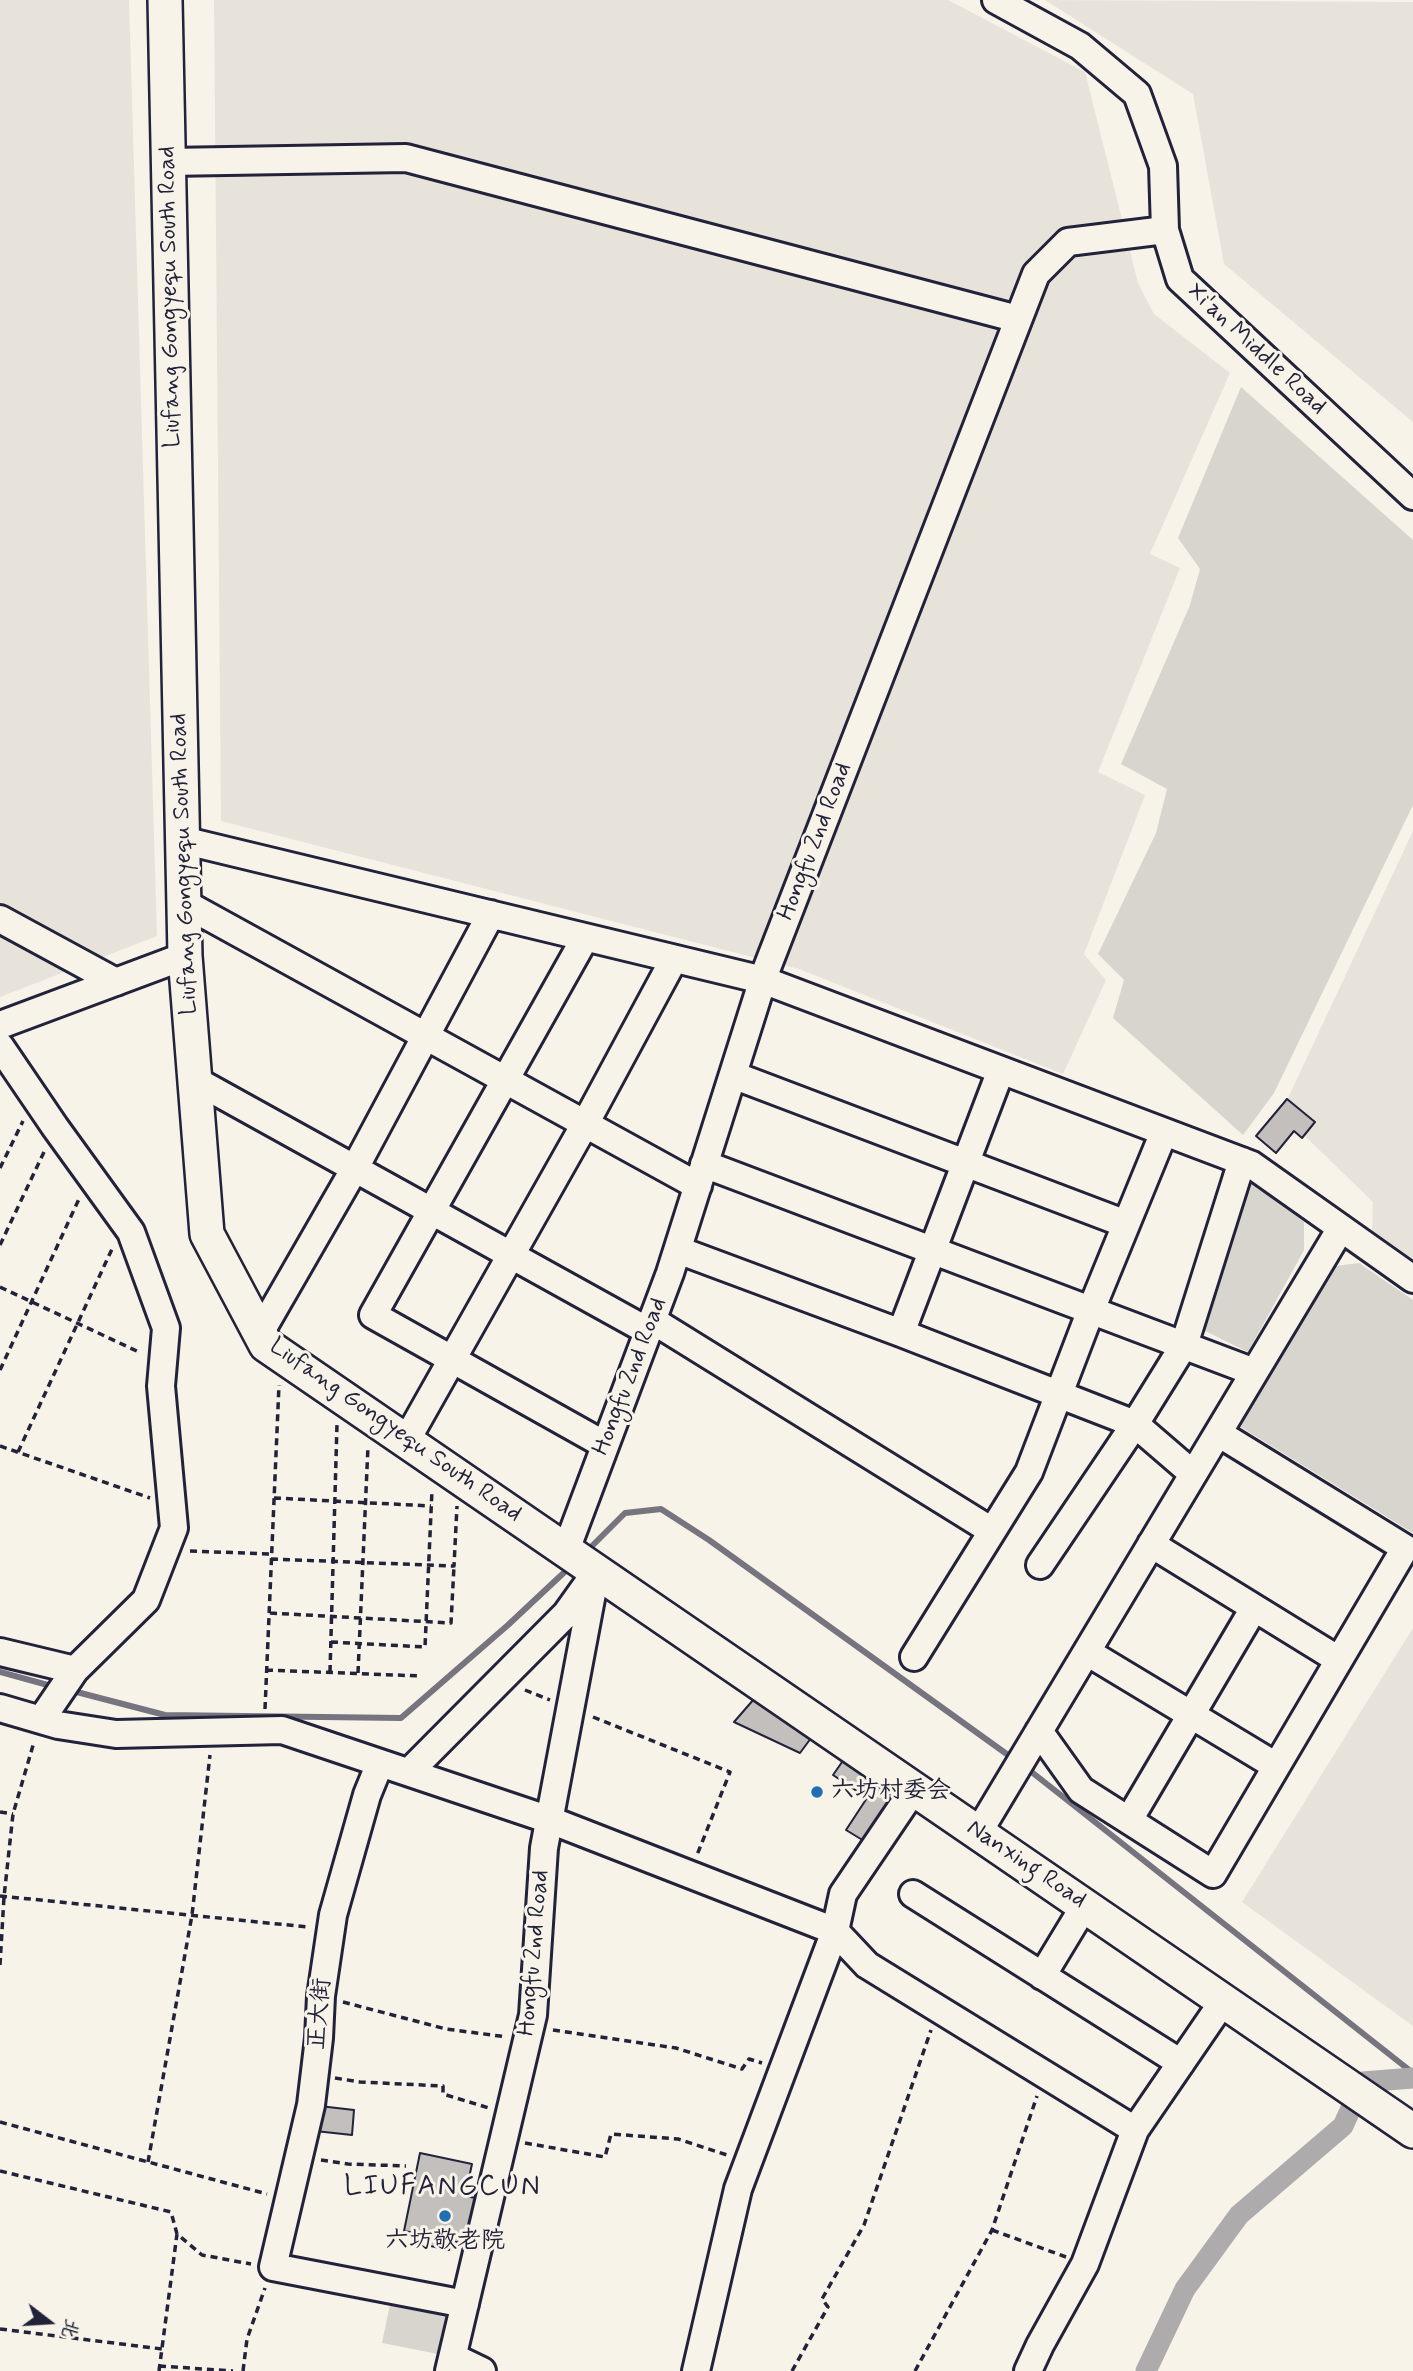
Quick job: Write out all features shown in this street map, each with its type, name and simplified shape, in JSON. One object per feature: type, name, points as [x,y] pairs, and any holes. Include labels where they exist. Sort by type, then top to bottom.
[{"type":"main road","name":"Liufang Gongyequ South Road","points":[[165,0],[185,956],[207,1234],[270,1344],[337,1394],[580,1560]]},
{"type":"main road","name":"Nanxing Road","points":[[580,1560],[1413,2132]]},
{"type":"street","name":"Xi'an Middle Road","points":[[996,0],[1080,46],[1137,94],[1163,166],[1165,230],[1180,279],[1413,496]]},
{"type":"street","points":[[168,162],[406,158],[1018,319]]},
{"type":"street","name":"Hongfu 2nd Road","points":[[451,2364],[529,2033],[544,1848],[570,1708],[580,1560],[605,1445],[678,1250],[763,980],[1036,274],[1068,242],[1165,230]]},
{"type":"street","points":[[182,840],[763,980],[1252,1165],[1413,1279]]},
{"type":"street","points":[[184,903],[585,1124],[701,1175],[933,1251],[1254,1372]]},
{"type":"street","points":[[270,1344],[355,1168],[491,914]]},
{"type":"street","points":[[0,919],[116,982]]},
{"type":"street","points":[[585,938],[373,1315],[605,1445]]},
{"type":"street","points":[[0,1025],[185,956]]},
{"type":"street","points":[[406,1441],[585,1124],[674,959]]},
{"type":"street","points":[[0,1046],[55,1128],[131,1232],[166,1328],[161,1386],[174,1528],[146,1600],[75,1670],[41,1720]]},
{"type":"street","points":[[901,1332],[1001,1070]]},
{"type":"street","points":[[733,1075],[1126,1224]]},
{"type":"street","points":[[195,1080],[512,1255],[650,1325],[992,1531]]},
{"type":"street","points":[[914,1657],[1029,1472],[1091,1310],[1164,1132]]},
{"type":"street","points":[[1040,1565],[1135,1424],[1184,1345],[1242,1161]]},
{"type":"street","points":[[978,1833],[1341,1228]]},
{"type":"street","points":[[678,1250],[901,1332],[1135,1424],[1193,1474]]},
{"type":"street","points":[[1039,1731],[1081,1790],[1213,1874],[1339,1660],[1409,1551],[1218,1433]]},
{"type":"street","points":[[1151,1544],[1339,1660]]},
{"type":"street","points":[[409,1772],[566,1614],[580,1560]]},
{"type":"street","points":[[1129,1821],[1255,1608]]},
{"type":"street","points":[[0,1652],[75,1670]]},
{"type":"street","points":[[1087,1652],[1276,1766]]},
{"type":"street","points":[[0,1708],[41,1720],[116,1734],[282,1731],[550,1820],[835,1931],[867,1965],[1135,2130]]},
{"type":"street","name":"正大街","points":[[273,2267],[311,2105],[321,1996],[331,1929],[367,1795],[380,1763]]},
{"type":"street","points":[[696,2371],[738,2189],[835,1931],[843,1894],[914,1789]]},
{"type":"street","points":[[914,1894],[1181,2063]]},
{"type":"street","points":[[1042,1976],[1085,1905]]},
{"type":"street","points":[[1028,2371],[1085,2264],[1135,2130],[1224,2000]]},
{"type":"street","points":[[273,2267],[465,2304]]},
{"type":"street","points":[[451,2364],[482,2371]]},
{"type":"path","points":[[0,1168],[35,1097]]},
{"type":"path","points":[[0,1245],[55,1128]]},
{"type":"path","points":[[0,1370],[90,1175]]},
{"type":"path","points":[[18,1452],[124,1222]]},
{"type":"path","points":[[0,1287],[163,1363]]},
{"type":"path","points":[[265,1701],[274,1498],[270,1344]]},
{"type":"path","points":[[330,1672],[337,1394]]},
{"type":"path","points":[[358,1673],[369,1416]]},
{"type":"path","points":[[0,1446],[172,1505]]},
{"type":"path","points":[[331,1642],[425,1647],[431,1506],[446,1468]]},
{"type":"path","points":[[269,1613],[451,1623],[453,1566],[446,1468]]},
{"type":"path","points":[[274,1498],[431,1506]]},
{"type":"path","points":[[166,1550],[453,1566]]},
{"type":"path","points":[[267,1670],[421,1676]]},
{"type":"path","points":[[500,1680],[730,1772],[690,1874]]},
{"type":"path","points":[[0,1965],[2,1896],[13,1814],[41,1720]]},
{"type":"path","points":[[148,2162],[192,1915],[212,1732]]},
{"type":"path","points":[[0,1812],[13,1814]]},
{"type":"path","points":[[2,1896],[331,1929]]},
{"type":"path","points":[[321,1996],[446,2029],[529,2033],[676,2048],[742,2069],[749,2059],[783,2071]]},
{"type":"path","points":[[792,2371],[828,2307],[822,2299],[864,2225],[939,2008]]},
{"type":"path","points":[[315,2074],[360,2082],[443,2086],[443,2094],[508,2127],[605,2157],[611,2134],[678,2139],[750,2160]]},
{"type":"path","points":[[915,2371],[992,2230],[1045,2074]]},
{"type":"path","points":[[0,2122],[289,2200]]},
{"type":"path","points":[[299,2157],[348,2164],[406,2166]]},
{"type":"path","points":[[0,2171],[171,2212],[177,2235],[159,2368],[233,2371]]},
{"type":"path","points":[[992,2230],[1085,2264]]},
{"type":"path","points":[[177,2235],[202,2255],[273,2267],[247,2339],[243,2371]]},
{"type":"path","points":[[0,2329],[162,2349]]},
{"type":"shaded area","points":[[0,0],[129,0],[157,936],[0,997]]},
{"type":"shaded area","points":[[214,0],[948,0],[1085,72],[1138,283],[1154,314],[1230,373],[1150,554],[1180,568],[1098,772],[1145,795],[1084,954],[1106,980],[1063,1074],[799,969],[221,821]]},
{"type":"shaded area","points":[[1045,0],[1413,2],[1413,422],[1224,264],[1193,94]]},
{"type":"shaded area","points":[[1241,387],[1413,540],[1413,805],[1274,1093],[1243,1135],[1113,1018],[1124,980],[1098,954],[1156,833],[1167,789],[1121,764],[1190,605],[1200,569],[1178,538]]},
{"type":"shaded area","points":[[1413,831],[1413,1259],[1372,1231],[1373,1202],[1281,1113]]},
{"type":"shaded area","points":[[1248,1178],[1304,1222],[1304,1250],[1248,1352],[1203,1330]]},
{"type":"shaded area","points":[[1359,1263],[1413,1300],[1413,1533],[1239,1426],[1336,1266]]},
{"type":"shaded area","points":[[1413,1628],[1413,2026],[1242,1902]]},
{"type":"shaded area","points":[[393,2290],[465,2304],[453,2357],[382,2343]]},
{"type":"building","points":[[1287,1099],[1315,1122],[1302,1138],[1294,1131],[1276,1153],[1256,1136]]},
{"type":"building","points":[[761,1691],[817,1730],[800,1753],[734,1722]]},
{"type":"building","points":[[849,1752],[905,1790],[869,1844],[846,1830],[867,1798],[833,1775]]},
{"type":"building","points":[[311,2105],[354,2110],[352,2135],[306,2130]]},
{"type":"building","name":"六坊敬老院","points":[[420,2153],[472,2164],[465,2196],[487,2200],[477,2246],[451,2241],[449,2250],[426,2245],[428,2236],[404,2231]]},
{"type":"waterway","points":[[587,1551],[625,1513],[661,1509],[709,1540],[1015,1760]]},
{"type":"waterway","points":[[69,1690],[165,1715],[401,1718],[571,1566]]},
{"type":"waterway","points":[[0,1672],[55,1687]]},
{"type":"waterway","points":[[1024,1766],[1413,2073]]},
{"type":"waterway","points":[[1146,2371],[1185,2289],[1239,2215],[1343,2126],[1363,2082],[1413,2078]]},
{"type":"place","name":"六坊村委会","points":[[817,1792]]},
{"type":"place","name":"六坊敬老院","points":[[445,2216]]},
{"type":"district","name":"LIUFANGCUN","points":[[443,2188]]}]
